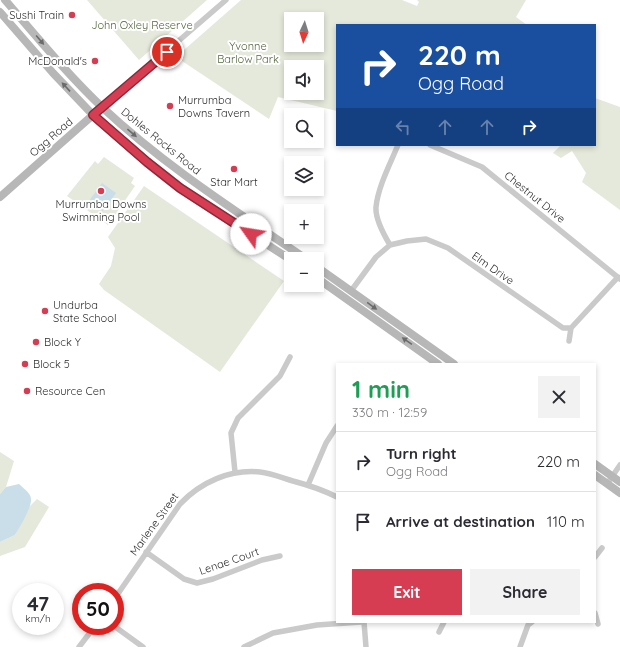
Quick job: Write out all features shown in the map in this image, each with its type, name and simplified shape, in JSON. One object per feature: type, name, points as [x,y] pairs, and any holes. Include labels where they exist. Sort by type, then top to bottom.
[{"type":"main road","name":"Dohles Rocks Road","points":[[5,0],[66,70],[102,107],[180,172],[296,252]]},
{"type":"main road","points":[[0,12],[53,73],[93,115],[147,162],[180,188],[284,255]]},
{"type":"main road","name":"Ogg Road","points":[[0,197],[102,107]]},
{"type":"main road","points":[[324,272],[453,363]]},
{"type":"main road","points":[[324,283],[437,363]]},
{"type":"main road","points":[[596,465],[620,482]]},
{"type":"main road","points":[[596,476],[620,493]]},
{"type":"street","name":"Ogg Road","points":[[102,107],[226,0]]},
{"type":"street","points":[[390,245],[381,228],[376,208],[380,190],[398,146]]},
{"type":"street","name":"Chestnut Drive","points":[[432,146],[482,167],[619,278]]},
{"type":"street","name":"Elm Drive","points":[[351,291],[376,257],[390,245],[426,239],[448,248],[563,328],[571,328]]},
{"type":"street","points":[[569,341],[571,328],[619,278]]},
{"type":"street","points":[[235,472],[231,433],[238,418],[280,376],[290,357]]},
{"type":"street","points":[[308,486],[326,443],[336,428]]},
{"type":"street","points":[[607,484],[620,465]]},
{"type":"street","name":"Marlene Street","points":[[124,585],[180,504],[189,494],[199,487],[235,472],[261,472],[308,486],[336,497]]},
{"type":"street","points":[[596,556],[602,548]]},
{"type":"street","name":"Lenae Court","points":[[146,552],[184,579],[198,583],[213,579],[262,560],[280,556]]},
{"type":"street","points":[[596,617],[598,624]]},
{"type":"street","points":[[244,647],[274,633],[317,624],[339,623]]},
{"type":"street","points":[[364,623],[366,647]]},
{"type":"street","points":[[439,632],[444,623]]},
{"type":"street","points":[[520,647],[528,623]]},
{"type":"street","points":[[124,633],[143,647]]},
{"type":"street","points":[[79,647],[88,635]]},
{"type":"green space","name":"John Oxley Reserve","points":[[87,0],[207,0],[139,60]]},
{"type":"green space","name":"Yvonne Barlow Park","points":[[241,0],[402,0],[417,6],[419,2],[417,0],[526,0],[516,17],[526,24],[336,24],[336,111],[291,100],[324,100],[324,60],[284,60],[284,98],[278,97],[269,119],[176,57]]},
{"type":"green space","points":[[596,98],[620,107],[620,210],[582,182],[586,173],[572,151],[561,158],[553,153],[560,146],[596,146]]},
{"type":"green space","name":"Murrumba Downs Swimming Pool","points":[[104,157],[134,178],[131,183],[135,186],[108,225],[67,196],[95,161],[98,164]]},
{"type":"green space","points":[[144,186],[284,281],[220,372],[104,290],[99,284],[111,266],[115,248],[108,237]]},
{"type":"green space","points":[[0,452],[14,461],[6,487],[0,494]]},
{"type":"green space","points":[[37,499],[49,507],[25,547],[0,556],[0,542],[15,535],[29,507]]},
{"type":"water","points":[[102,183],[116,193],[103,211],[89,201]]},
{"type":"water","points":[[19,484],[31,497],[31,503],[15,535],[0,542],[0,494],[6,487]]},
{"type":"place","name":"Sushi Train","points":[[72,15]]},
{"type":"place","name":"McDonald's","points":[[95,61]]},
{"type":"place","name":"Murrumba Downs Tavern","points":[[170,106]]},
{"type":"place","name":"Star Mart","points":[[234,169]]},
{"type":"place","name":"Murrumba Downs Swimming Pool","points":[[101,191]]},
{"type":"place","name":"Undurba State School","points":[[45,311]]},
{"type":"place","name":"Block Y","points":[[36,342]]},
{"type":"place","name":"Block 5","points":[[25,364]]},
{"type":"place","name":"Resource Cen","points":[[27,391]]},
{"type":"route","points":[[167,52],[93,115],[147,162],[180,188],[251,234]]}]
